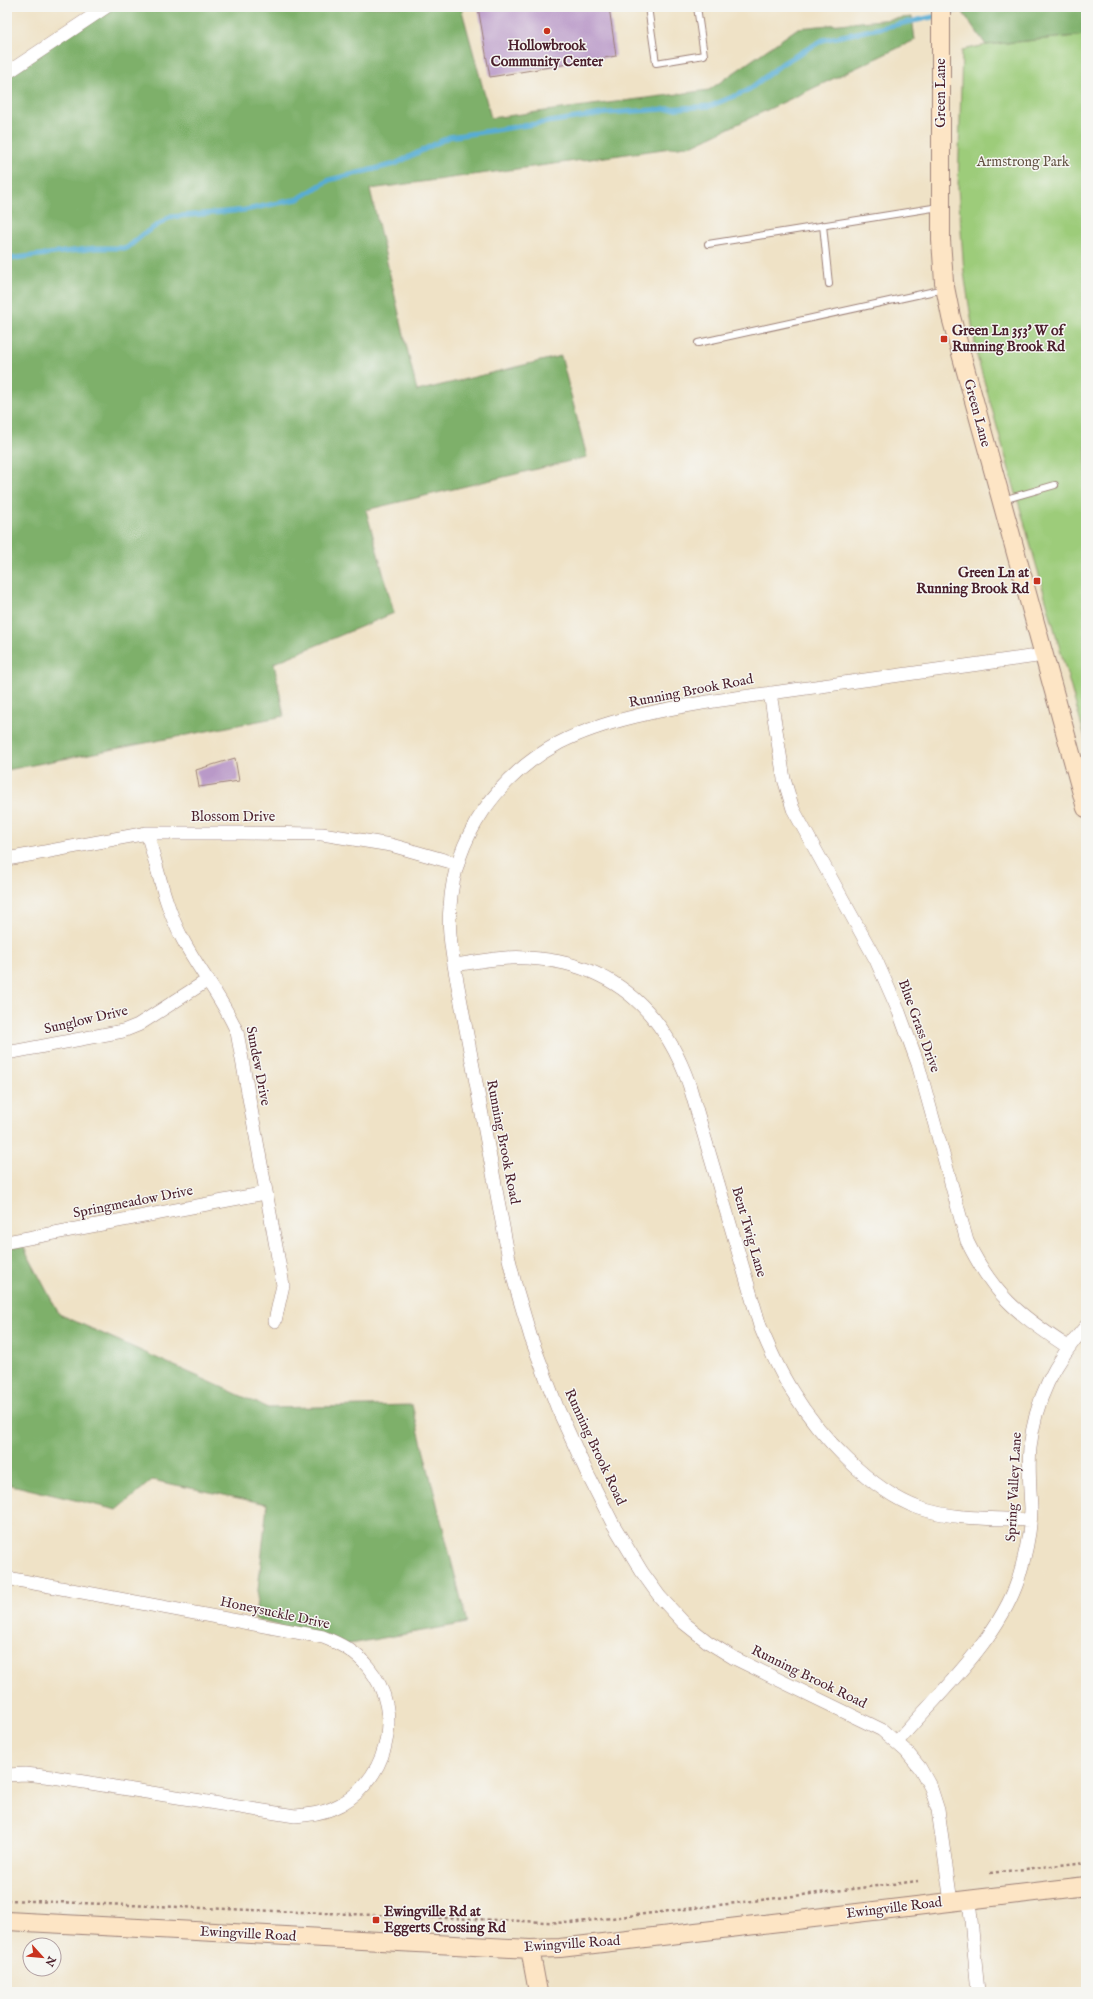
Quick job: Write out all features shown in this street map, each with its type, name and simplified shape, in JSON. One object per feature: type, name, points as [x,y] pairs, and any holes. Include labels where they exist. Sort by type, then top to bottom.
[{"type":"main road","name":"Green Lane","points":[[941,7],[940,207],[945,288],[951,317],[1086,808]]},
{"type":"main road","name":"Ewingville Road","points":[[7,1921],[530,1949],[560,1948],[1086,1886]]},
{"type":"main road","points":[[530,1949],[538,1992]]},
{"type":"street","points":[[7,73],[106,7]]},
{"type":"street","name":"Running Brook Road","points":[[951,1902],[938,1810],[931,1788],[920,1768],[897,1742],[882,1730],[734,1658],[708,1642],[684,1623],[660,1597],[642,1572],[613,1524],[588,1475],[557,1407],[531,1338],[507,1252],[454,965],[450,935],[450,907],[458,864],[475,824],[493,796],[512,776],[533,759],[560,743],[627,719],[670,708],[1044,655]]},
{"type":"street","name":"Blue Grass Drive","points":[[770,693],[784,779],[794,809],[876,960],[899,1012],[918,1064],[967,1241],[980,1267],[996,1290],[1016,1311],[1034,1326],[1068,1347]]},
{"type":"street","name":"Blossom Drive","points":[[7,860],[148,833],[322,834],[391,845],[458,864]]},
{"type":"street","name":"Sundew Drive","points":[[148,833],[173,919],[183,941],[229,1014],[237,1032],[265,1193],[283,1285],[275,1321]]},
{"type":"street","name":"Bent Twig Lane","points":[[454,965],[525,957],[552,960],[581,968],[606,979],[628,993],[648,1012],[667,1035],[680,1059],[689,1084],[760,1326],[774,1359],[788,1385],[812,1421],[840,1452],[868,1477],[895,1496],[918,1508],[941,1514],[1030,1520]]},
{"type":"street","name":"Sunglow Drive","points":[[7,1053],[123,1031],[138,1025],[208,980]]},
{"type":"street","name":"Springmeadow Drive","points":[[7,1242],[265,1193]]},
{"type":"street","name":"Spring Valley Lane","points":[[897,1742],[990,1634],[1006,1607],[1018,1581],[1026,1550],[1030,1520],[1030,1449],[1034,1421],[1050,1376],[1068,1347],[1086,1326]]},
{"type":"street","name":"Honeysuckle Drive","points":[[7,1578],[323,1637],[339,1643],[356,1654],[369,1668],[379,1684],[386,1702],[388,1721],[384,1752],[373,1776],[347,1801],[331,1809],[314,1814],[295,1816],[53,1777],[7,1775]]},
{"type":"street","points":[[969,1900],[978,1992]]},
{"type":"lane","points":[[648,7],[656,63],[704,55],[697,7]]},
{"type":"lane","points":[[708,244],[940,207]]},
{"type":"lane","points":[[823,225],[829,284]]},
{"type":"lane","points":[[698,343],[945,288]]},
{"type":"lane","points":[[1001,501],[1055,485]]},
{"type":"path","points":[[990,1873],[1086,1862]]},
{"type":"path","points":[[7,1900],[570,1923],[918,1881]]},
{"type":"green space","points":[[102,7],[461,7],[491,118],[709,90],[798,28],[912,17],[915,40],[693,145],[370,189],[417,391],[561,356],[587,457],[366,510],[394,613],[274,663],[284,716],[7,770],[7,69]]},
{"type":"green space","points":[[959,7],[1086,7],[1086,35],[986,45]]},
{"type":"green space","name":"Armstrong Park","points":[[1086,35],[1086,741],[977,356],[964,273],[958,188],[962,50],[986,45]]},
{"type":"green space","points":[[23,1246],[59,1314],[268,1408],[412,1405],[467,1623],[344,1645],[255,1619],[267,1504],[152,1480],[117,1510],[7,1484],[7,1248]]},
{"type":"building","name":"Hollowbrook Community Center","points":[[478,7],[609,7],[616,56],[490,77]]},
{"type":"building","points":[[235,758],[239,781],[199,787],[196,770]]},
{"type":"waterway","points":[[945,14],[965,7]]},
{"type":"waterway","points":[[7,259],[96,248],[127,248],[145,233],[170,217],[245,210],[298,199],[329,180],[395,164],[449,137],[608,113],[710,106],[747,91],[783,63],[823,40],[937,16]]},
{"type":"place","name":"Hollowbrook Community Center","points":[[547,31]]},
{"type":"place","name":"Green Ln 353' W of Running Brook Rd","points":[[944,339]]},
{"type":"place","name":"Green Ln at Running Brook Rd","points":[[1037,581]]},
{"type":"place","name":"Ewingville Rd at Eggerts Crossing Rd","points":[[376,1920]]}]
